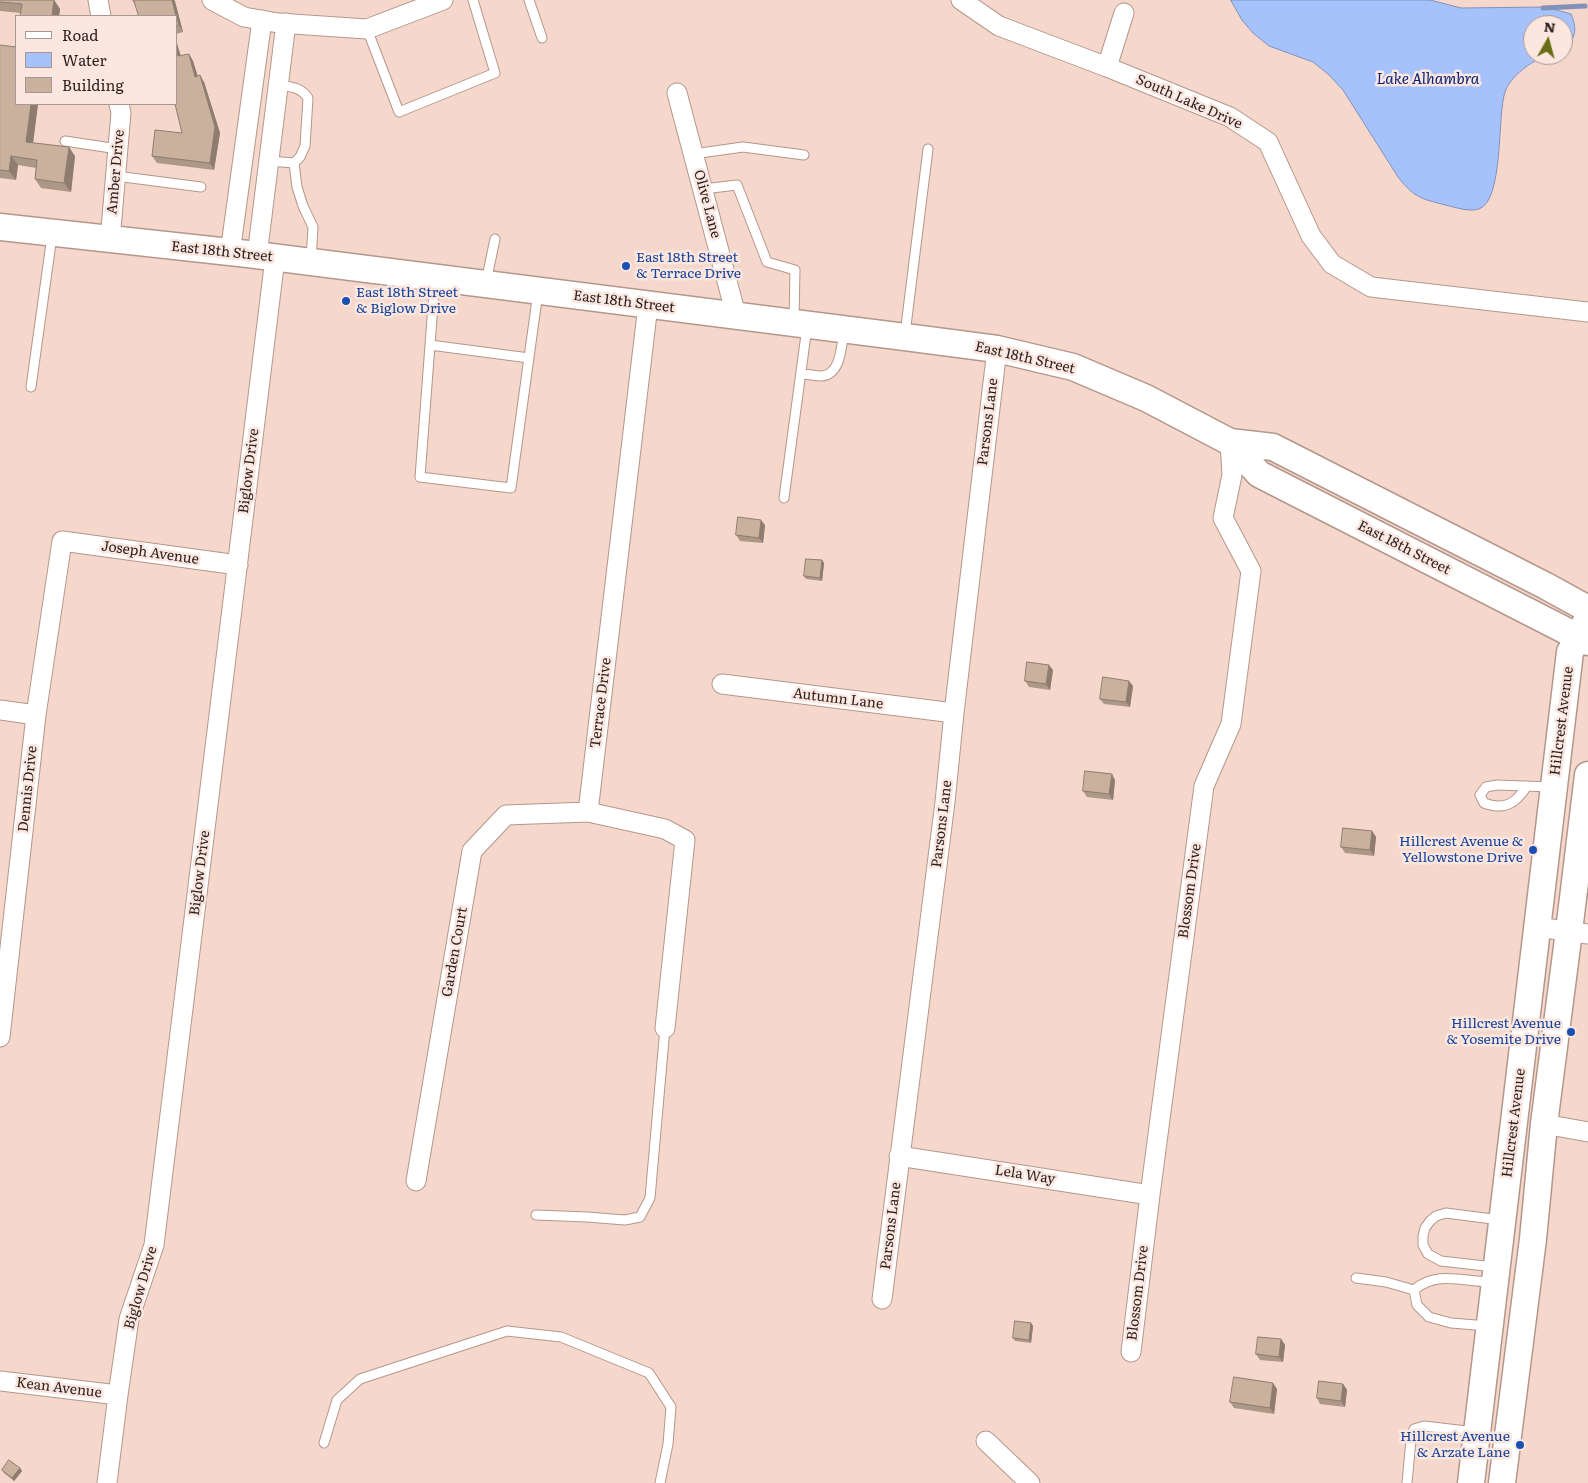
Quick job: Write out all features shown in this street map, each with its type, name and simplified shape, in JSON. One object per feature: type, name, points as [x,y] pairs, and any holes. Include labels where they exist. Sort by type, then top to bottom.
[{"type":"main road","name":"East 18th Street","points":[[0,226],[266,257],[997,349],[1073,367],[1146,398],[1230,442],[1259,474],[1585,632]]},
{"type":"main road","name":"East 18th Street","points":[[1230,442],[1273,447],[1588,609]]},
{"type":"main road","name":"Hillcrest Avenue","points":[[1502,1483],[1533,1238],[1529,1122],[1537,927],[1570,652],[1585,632]]},
{"type":"main road","name":"Hillcrest Avenue","points":[[1471,1483],[1502,1220],[1579,932],[1588,775]]},
{"type":"street","points":[[98,0],[101,15]]},
{"type":"street","points":[[212,0],[244,17],[276,22],[367,29],[443,0]]},
{"type":"street","name":"South Lake Drive","points":[[961,0],[999,26],[1230,117],[1268,142],[1311,236],[1332,264],[1371,287],[1588,312]]},
{"type":"street","points":[[1107,67],[1124,13]]},
{"type":"street","points":[[230,253],[276,22]]},
{"type":"street","name":"Biglow Drive","points":[[107,1483],[129,1319],[154,1245],[238,565],[266,257],[269,160],[278,85],[276,22]]},
{"type":"street","name":"Olive Lane","points":[[677,93],[736,315]]},
{"type":"street","name":"Amber Drive","points":[[110,240],[121,113],[119,105]]},
{"type":"street","name":"Terrace Drive","points":[[588,812],[648,305]]},
{"type":"street","name":"Parsons Lane","points":[[882,1299],[945,802],[997,349]]},
{"type":"street","name":"Blossom Drive","points":[[1131,1352],[1204,786],[1231,724],[1251,571],[1223,518],[1232,475],[1230,442]]},
{"type":"street","name":"Joseph Avenue","points":[[62,541],[238,565]]},
{"type":"street","name":"Dennis Drive","points":[[0,1038],[36,715],[62,541]]},
{"type":"street","name":"Autumn Lane","points":[[722,684],[954,713]]},
{"type":"street","points":[[0,710],[36,715]]},
{"type":"street","points":[[588,812],[665,829],[685,840],[665,1028]]},
{"type":"street","name":"Garden Court","points":[[416,1181],[472,851],[506,815],[588,812]]},
{"type":"street","points":[[1537,927],[1579,932]]},
{"type":"street","points":[[1529,1122],[1588,1132]]},
{"type":"street","name":"Lela Way","points":[[899,1156],[1150,1195]]},
{"type":"street","name":"Kean Avenue","points":[[0,1382],[118,1395]]},
{"type":"street","points":[[986,1441],[1030,1483]]},
{"type":"lane","points":[[367,29],[399,112],[495,73],[473,0]]},
{"type":"lane","points":[[529,0],[542,38]]},
{"type":"lane","points":[[278,85],[298,88],[308,98],[305,146],[300,157],[294,163]]},
{"type":"lane","points":[[65,141],[118,149]]},
{"type":"lane","points":[[693,154],[743,147],[804,155]]},
{"type":"lane","points":[[905,337],[928,149]]},
{"type":"lane","points":[[269,160],[294,163]]},
{"type":"lane","points":[[294,163],[297,187],[303,206],[313,226],[311,263]]},
{"type":"lane","points":[[116,176],[201,187]]},
{"type":"lane","points":[[703,189],[737,185],[767,262],[795,270],[801,324],[801,374],[784,498]]},
{"type":"lane","points":[[31,387],[52,233]]},
{"type":"lane","points":[[485,285],[495,239]]},
{"type":"lane","points":[[435,278],[420,477],[511,488],[539,291]]},
{"type":"lane","points":[[801,374],[822,376],[831,373],[838,364],[844,329]]},
{"type":"lane","points":[[430,345],[529,358]]},
{"type":"lane","points":[[1527,786],[1519,799],[1495,807],[1484,803],[1480,795],[1486,787],[1497,785],[1527,786],[1554,787]]},
{"type":"lane","points":[[536,1215],[625,1220],[640,1217],[650,1198],[665,1028]]},
{"type":"lane","points":[[1496,1274],[1441,1261],[1428,1254],[1423,1245],[1423,1236],[1425,1228],[1430,1221],[1436,1216],[1446,1213],[1502,1220]]},
{"type":"lane","points":[[1414,1290],[1422,1283],[1437,1278],[1496,1274]]},
{"type":"lane","points":[[1356,1278],[1386,1282],[1414,1290]]},
{"type":"lane","points":[[1414,1290],[1417,1305],[1429,1317],[1490,1327]]},
{"type":"lane","points":[[324,1443],[337,1400],[360,1379],[507,1331],[561,1337],[649,1373],[671,1407],[668,1444],[660,1483]]},
{"type":"lane","points":[[1407,1483],[1411,1440],[1414,1429],[1424,1426],[1477,1432]]},
{"type":"water","name":"Lake Alhambra","points":[[1231,0],[1430,0],[1461,8],[1546,7],[1571,15],[1523,15],[1523,65],[1529,65],[1512,80],[1505,92],[1496,174],[1492,190],[1487,202],[1475,210],[1426,200],[1409,190],[1398,177],[1343,90],[1328,74],[1313,62],[1269,46],[1253,33],[1242,20]]},
{"type":"water","name":"Lake Alhambra","points":[[1573,21],[1575,29],[1573,37]]},
{"type":"building","points":[[0,0],[54,0],[52,15],[20,15],[22,4],[0,2]]},
{"type":"building","points":[[134,0],[172,0],[176,15],[139,15]]},
{"type":"building","points":[[0,45],[15,47],[15,105],[31,105],[26,142],[69,147],[64,183],[35,179],[37,160],[11,156],[9,171],[0,170]]},
{"type":"building","points":[[189,54],[195,77],[200,75],[215,127],[210,163],[152,156],[155,130],[182,133],[175,105],[178,105],[178,56]]},
{"type":"building","points":[[738,517],[761,520],[759,538],[736,535]]},
{"type":"building","points":[[806,559],[822,560],[820,578],[804,576]]},
{"type":"building","points":[[1027,662],[1049,665],[1046,684],[1025,681]]},
{"type":"building","points":[[1103,677],[1129,681],[1126,702],[1100,699]]},
{"type":"building","points":[[1085,771],[1112,774],[1109,794],[1083,791]]},
{"type":"building","points":[[1343,828],[1372,831],[1370,850],[1341,847]]},
{"type":"building","points":[[1015,1321],[1031,1323],[1029,1340],[1013,1338]]},
{"type":"building","points":[[1258,1337],[1281,1339],[1279,1357],[1256,1354]]},
{"type":"building","points":[[1234,1377],[1273,1383],[1270,1408],[1230,1402]]},
{"type":"building","points":[[1319,1381],[1343,1384],[1341,1401],[1317,1398]]},
{"type":"building","points":[[9,1460],[20,1468],[12,1478],[2,1470]]},
{"type":"waterway","points":[[1543,8],[1585,6]]},
{"type":"place","name":"East 18th Street & Terrace Drive","points":[[626,266]]},
{"type":"place","name":"East 18th Street & Biglow Drive","points":[[346,301]]},
{"type":"place","name":"Hillcrest Avenue & Yellowstone Drive","points":[[1533,850]]},
{"type":"place","name":"Hillcrest Avenue & Yosemite Drive","points":[[1571,1032]]},
{"type":"place","name":"Hillcrest Avenue & Arzate Lane","points":[[1520,1445]]}]
